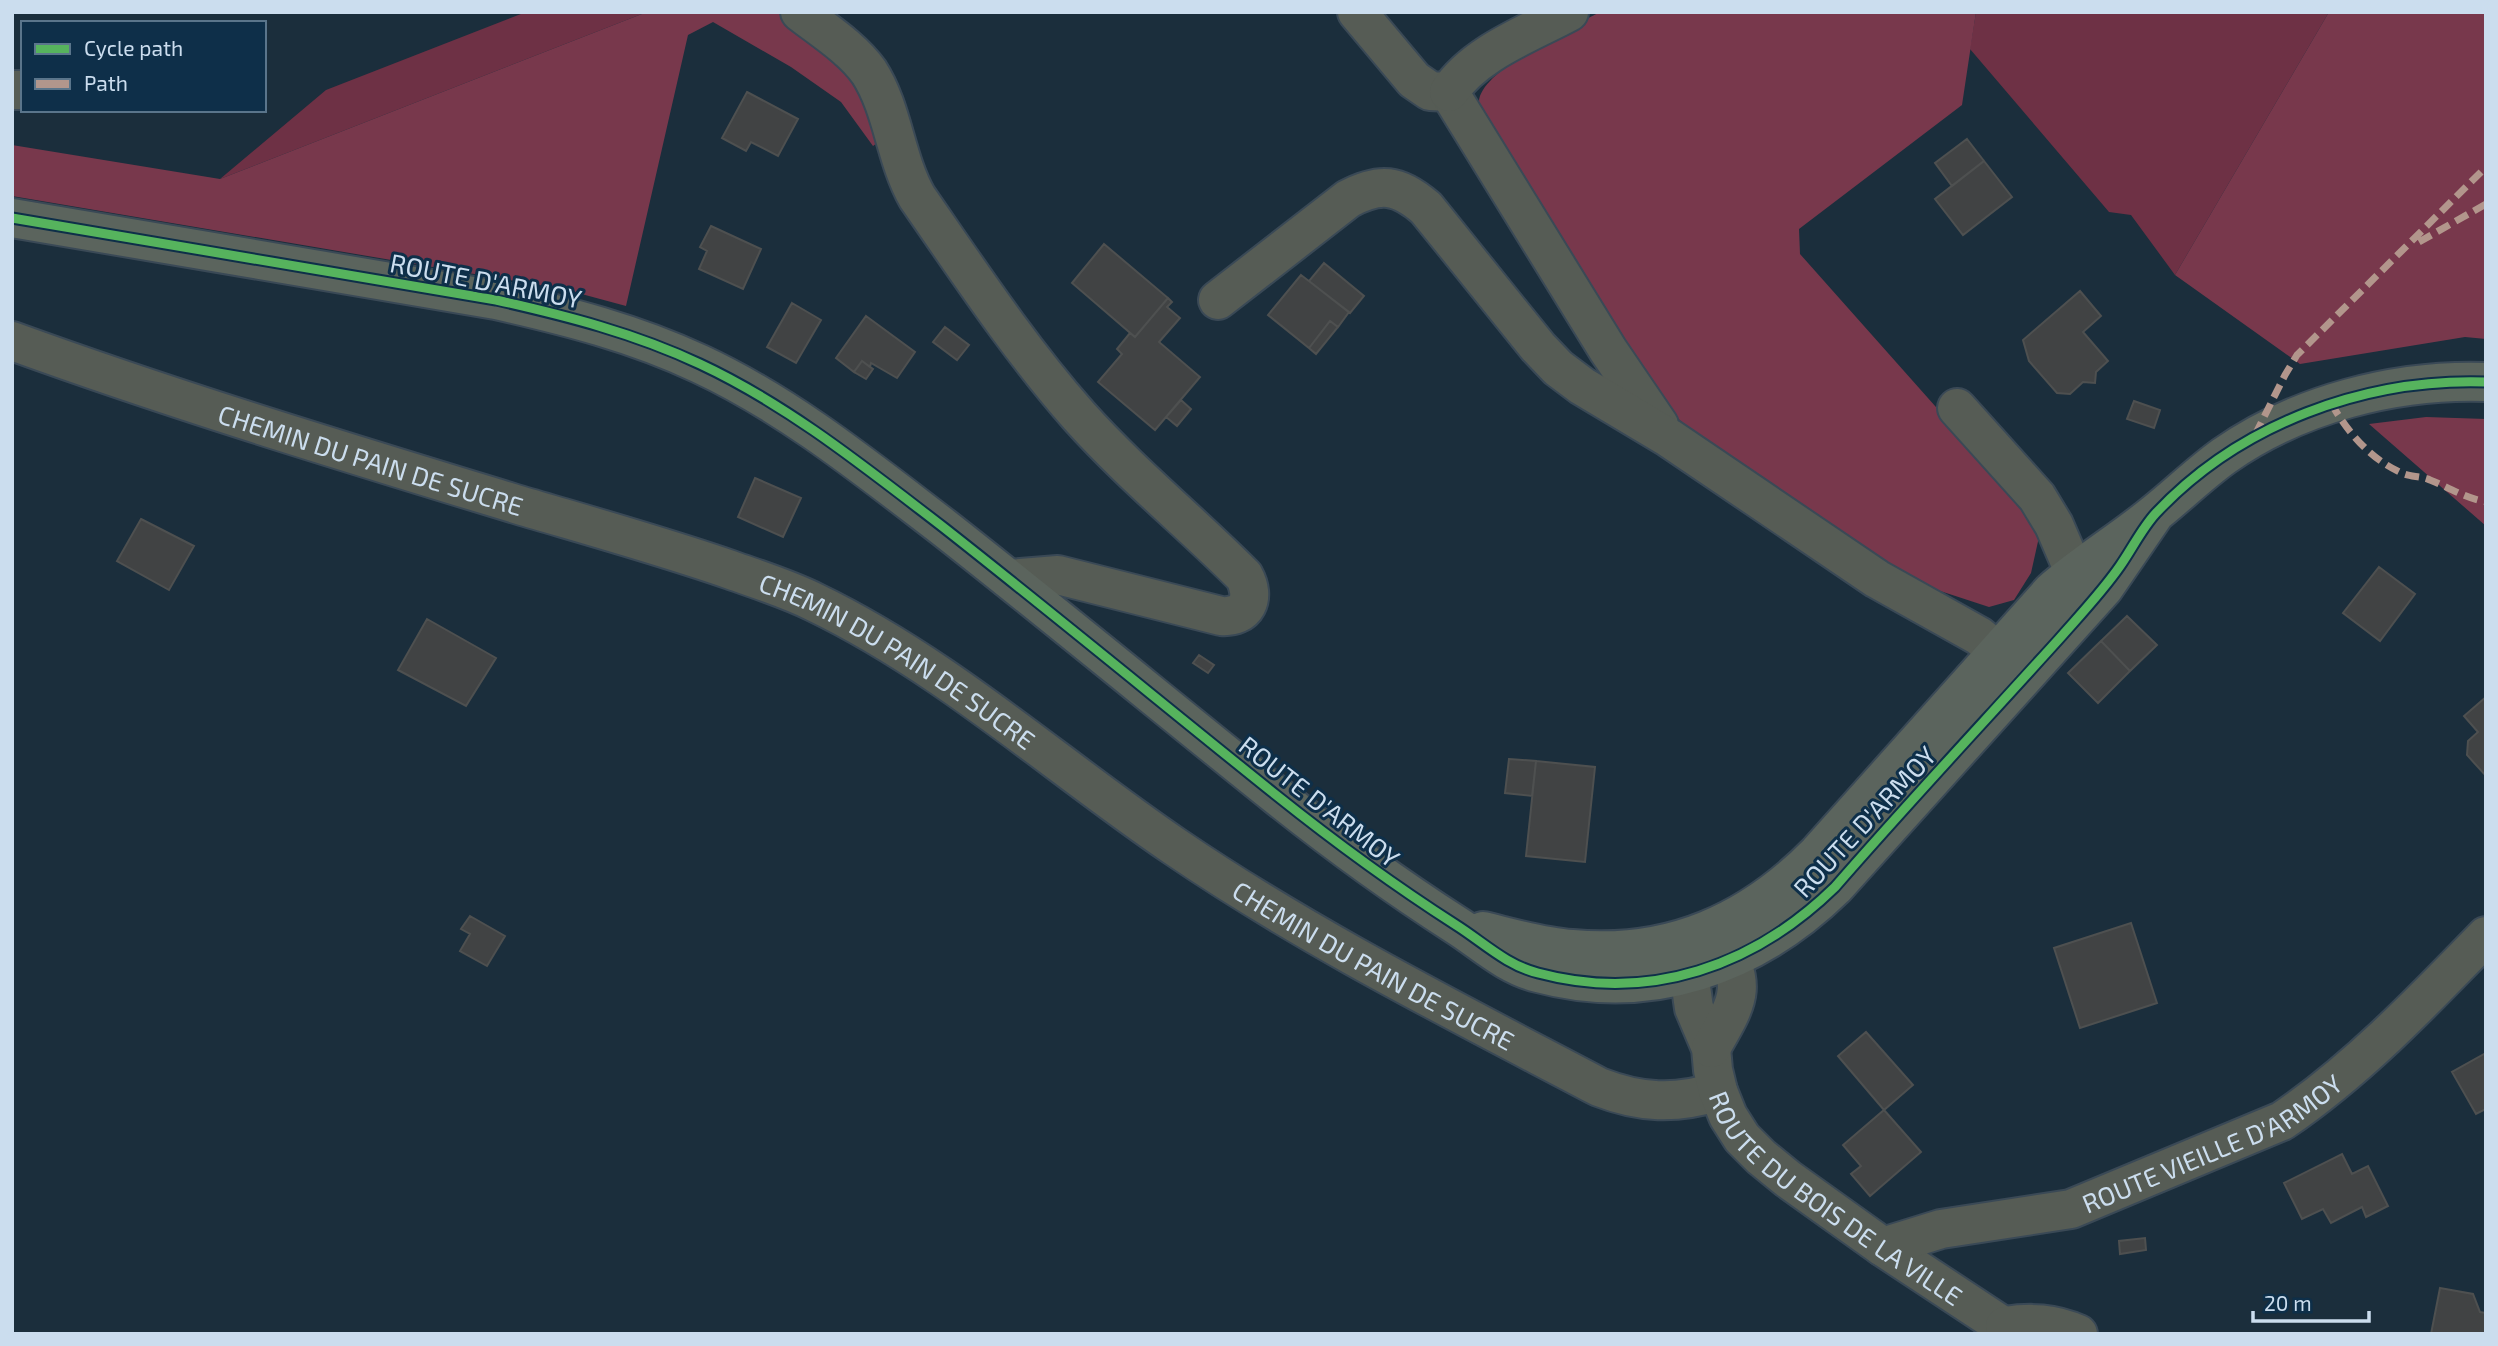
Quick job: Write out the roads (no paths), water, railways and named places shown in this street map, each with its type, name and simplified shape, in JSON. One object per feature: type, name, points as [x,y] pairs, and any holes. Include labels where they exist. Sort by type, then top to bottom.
[{"type":"main road","name":"ROUTE D'ARMOY","points":[[12,218],[435,289],[558,314],[616,329],[702,365],[759,395],[859,464],[1009,579],[1379,875],[1504,958],[1538,973],[1592,982],[1622,983],[1691,973],[1714,941],[1804,867],[2038,605],[2081,589]]},
{"type":"main road","name":"ROUTE D'ARMOY","points":[[1457,925],[1572,949],[1601,950],[1714,941],[1750,951],[1791,927],[1827,895],[2026,676],[2081,589],[2154,515],[2223,457],[2255,435],[2330,403],[2426,385],[2486,382]]},
{"type":"street","points":[[800,12],[846,48],[868,72],[882,101],[908,181],[917,197],[1041,371],[1081,418],[1124,462],[1244,576],[1250,595],[1248,605],[1231,617],[1172,605],[1058,575],[1009,579]]},
{"type":"street","points":[[1357,12],[1414,80],[1430,91],[1449,92]]},
{"type":"street","points":[[1449,92],[1458,79],[1481,61],[1569,12]]},
{"type":"street","points":[[1449,92],[1608,351],[1669,438]]},
{"type":"street","points":[[1218,300],[1348,199],[1367,189],[1388,187],[1409,193],[1426,208],[1558,368],[1582,386],[1669,438],[1877,579],[1966,627],[1998,650],[2026,676]]},
{"type":"street","name":"CHEMIN DU PAIN DE SUCRE","points":[[12,341],[190,404],[697,558],[809,600],[855,623],[899,650],[1013,728],[1170,844],[1258,902],[1350,956],[1599,1087],[1620,1095],[1649,1101],[1677,1101],[1718,1091]]},
{"type":"street","points":[[1957,408],[2037,497],[2054,525],[2081,589]]},
{"type":"street","name":"ROUTE VIEILLE D'ARMOY","points":[[1883,1247],[1941,1229],[2071,1209],[2282,1121],[2303,1107],[2391,1031],[2486,936]]},
{"type":"street","name":"ROUTE DU BOIS DE LA VILLE","points":[[1712,1048],[1735,1003],[1737,981],[1714,941]]},
{"type":"street","name":"ROUTE DU BOIS DE LA VILLE","points":[[1691,973],[1694,1008],[1712,1048],[1718,1091],[1728,1116],[1742,1138],[1760,1157],[1883,1247],[2010,1330],[2042,1323],[2078,1334]]}]
